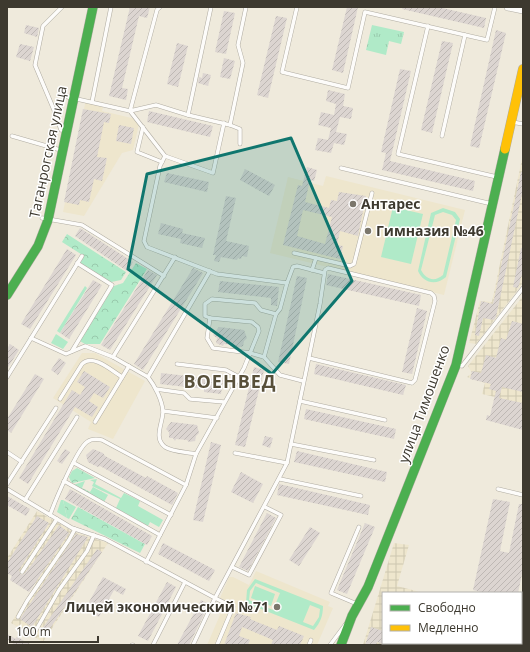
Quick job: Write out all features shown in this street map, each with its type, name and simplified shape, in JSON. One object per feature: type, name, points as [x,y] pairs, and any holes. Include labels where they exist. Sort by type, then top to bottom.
[{"type":"street","name":"Таганрогская улица","points":[[7,284],[33,243],[45,219],[61,130],[71,98],[86,7]]},
{"type":"street","name":"Таганрогская улица","points":[[7,295],[38,246],[93,7]]},
{"type":"street","points":[[508,7],[523,10]]},
{"type":"street","name":"улица Тимошенко","points":[[341,645],[352,616],[368,587],[456,365],[523,69]]},
{"type":"lane","points":[[61,130],[35,64],[43,26],[62,7]]},
{"type":"lane","points":[[92,102],[111,7]]},
{"type":"lane","points":[[130,111],[157,10],[160,7]]},
{"type":"lane","points":[[188,115],[211,7]]},
{"type":"lane","points":[[230,125],[243,63],[238,45],[246,7]]},
{"type":"lane","points":[[297,7],[282,72],[348,88],[365,12],[487,40],[495,7]]},
{"type":"lane","points":[[428,26],[398,154],[498,177]]},
{"type":"lane","points":[[442,136],[465,35]]},
{"type":"lane","points":[[71,98],[130,111],[156,105],[188,115],[224,123],[240,129],[240,144]]},
{"type":"lane","points":[[130,111],[165,156],[213,173],[224,123]]},
{"type":"lane","points":[[511,122],[523,124]]},
{"type":"lane","points":[[143,127],[137,152],[162,162]]},
{"type":"lane","points":[[12,136],[57,149]]},
{"type":"lane","points":[[165,156],[162,162],[144,241],[147,247],[210,271],[287,283]]},
{"type":"lane","points":[[340,168],[492,204]]},
{"type":"lane","points":[[294,253],[350,266],[354,264],[372,193]]},
{"type":"lane","points":[[45,219],[82,225],[164,276]]},
{"type":"lane","points":[[7,377],[82,256]]},
{"type":"lane","points":[[113,357],[176,257]]},
{"type":"lane","points":[[312,270],[316,258]]},
{"type":"lane","points":[[71,352],[112,285],[77,264]]},
{"type":"lane","points":[[264,357],[276,314],[280,309],[293,267],[324,273]]},
{"type":"lane","points":[[193,645],[215,598],[280,479],[287,463],[320,304],[324,273],[328,268],[431,293],[434,296],[435,301],[416,380],[412,383],[309,358]]},
{"type":"lane","points":[[148,377],[210,271]]},
{"type":"lane","points":[[456,365],[462,366],[523,288]]},
{"type":"lane","points":[[146,562],[186,485],[196,454],[250,353],[259,331],[258,327],[252,322],[210,318],[205,316],[205,304],[212,299],[255,303],[261,310],[276,314]]},
{"type":"lane","points":[[210,318],[208,338],[213,348],[250,353],[264,357],[280,375],[303,382]]},
{"type":"lane","points":[[31,338],[66,354],[85,346],[113,357],[148,377],[156,389],[163,411],[159,435],[164,446],[196,454]]},
{"type":"lane","points":[[60,399],[82,364],[87,360],[94,360],[122,377]]},
{"type":"lane","points":[[177,364],[226,370],[238,376]]},
{"type":"lane","points":[[95,422],[129,366]]},
{"type":"lane","points":[[156,389],[184,394],[190,399],[224,402]]},
{"type":"lane","points":[[300,401],[385,420]]},
{"type":"lane","points":[[7,484],[56,408]]},
{"type":"lane","points":[[163,411],[216,418]]},
{"type":"lane","points":[[25,500],[77,417]]},
{"type":"lane","points":[[50,515],[64,481],[87,441],[96,439],[102,440],[186,485]]},
{"type":"lane","points":[[291,444],[374,460]]},
{"type":"lane","points":[[7,452],[22,462]]},
{"type":"lane","points":[[234,453],[287,463]]},
{"type":"lane","points":[[74,464],[171,515]]},
{"type":"lane","points":[[280,479],[361,496]]},
{"type":"lane","points":[[64,481],[160,535]]},
{"type":"lane","points":[[7,489],[75,529],[106,539],[146,562],[232,607],[217,645]]},
{"type":"lane","points":[[498,489],[523,495]]},
{"type":"lane","points":[[232,567],[249,575],[281,515],[265,507]]},
{"type":"lane","points":[[22,572],[57,519]]},
{"type":"lane","points":[[358,604],[331,593],[359,527]]},
{"type":"lane","points":[[18,617],[75,529]]},
{"type":"lane","points":[[36,630],[59,590],[88,551],[94,535]]},
{"type":"lane","points":[[153,645],[185,582]]},
{"type":"lane","points":[[330,645],[352,616]]},
{"type":"lane","points":[[309,645],[311,640]]},
{"type":"highlighted area","points":[[291,138],[352,281],[272,374],[128,269],[147,174]]},
{"type":"shaded area","points":[[86,99],[104,103],[102,111],[140,120],[133,150],[122,153],[84,216],[63,212]]},
{"type":"shaded area","points":[[523,154],[523,283],[476,344],[469,343],[480,301],[492,302]]},
{"type":"shaded area","name":"Гимназия №46","points":[[326,176],[465,210],[444,295],[270,253],[288,177],[323,186]]},
{"type":"shaded area","points":[[523,296],[523,421],[491,414],[495,397],[482,394],[485,383],[467,377],[472,373],[468,366]]},
{"type":"shaded area","points":[[82,353],[95,353],[145,381],[113,439],[88,429],[91,422],[53,398]]},
{"type":"shaded area","points":[[37,511],[74,532],[108,543],[43,642],[11,623],[36,583],[7,563],[7,558]]},
{"type":"shaded area","points":[[394,543],[409,545],[397,586],[420,592],[382,592],[382,644],[446,645],[363,645]]},
{"type":"shaded area","name":"Лицей экономический №71","points":[[256,571],[330,602],[328,606],[333,608],[317,645],[207,645],[226,601],[220,598],[229,577],[233,577],[249,585]]},
{"type":"green space","points":[[372,25],[404,32],[401,44],[389,41],[386,55],[366,50]]},
{"type":"green space","points":[[393,207],[423,214],[411,264],[381,257]]},
{"type":"green space","points":[[443,208],[455,212],[460,219],[446,277],[438,282],[426,281],[418,271],[431,213]],"holes":[[[443,212],[452,215],[456,220],[443,275],[437,279],[428,278],[421,270],[435,215]]]},
{"type":"green space","points":[[67,234],[126,272],[121,280],[111,282],[80,263],[84,256],[62,242]]},
{"type":"green space","points":[[136,263],[147,269],[100,344],[85,344],[80,341],[114,286],[123,283]]},
{"type":"green space","points":[[85,286],[87,288],[60,333],[57,331]]},
{"type":"green space","points":[[56,334],[68,342],[63,349],[51,343]]},
{"type":"green space","points":[[77,468],[95,478],[73,483],[71,482],[69,477],[72,471]]},
{"type":"green space","points":[[97,479],[95,484],[121,498],[124,493],[140,501],[138,506],[163,520],[159,527],[150,522],[148,526],[116,508],[120,499],[92,486],[94,482],[90,480]]},
{"type":"green space","points":[[85,481],[82,488],[90,492],[93,487],[108,495],[104,502],[73,485]]},
{"type":"green space","points":[[61,500],[63,500],[67,518],[57,512]]},
{"type":"green space","points":[[63,500],[76,507],[69,519],[67,518]]},
{"type":"green space","points":[[78,507],[145,544],[140,553],[71,519]]},
{"type":"green space","points":[[255,579],[323,606],[321,619],[314,630],[246,603],[247,590]],"holes":[[[256,583],[280,593],[273,610],[249,600],[250,591]],[[310,605],[320,609],[319,617],[313,626],[303,622]]]},
{"type":"green space","points":[[255,586],[275,594],[271,606],[251,598]]},
{"type":"building","points":[[130,7],[150,7],[147,18],[139,16],[122,88],[128,89],[126,100],[109,96]]},
{"type":"building","points":[[347,7],[358,7],[343,73],[332,70]]},
{"type":"building","points":[[403,7],[438,7],[486,18],[484,28],[402,9]]},
{"type":"building","points":[[224,11],[235,13],[226,54],[215,52]]},
{"type":"building","points":[[276,16],[287,18],[268,98],[257,95]]},
{"type":"building","points":[[26,25],[39,28],[37,37],[24,33]]},
{"type":"building","points":[[496,30],[506,33],[479,148],[470,146]]},
{"type":"building","points":[[442,41],[453,43],[432,133],[421,130]]},
{"type":"building","points":[[177,43],[188,46],[178,87],[167,84]]},
{"type":"building","points":[[20,44],[34,47],[30,61],[16,57]]},
{"type":"building","points":[[224,58],[235,61],[230,79],[220,77]]},
{"type":"building","points":[[400,69],[411,71],[390,161],[475,181],[473,191],[382,170],[386,153],[381,152]]},
{"type":"building","points":[[203,73],[211,75],[208,86],[198,83],[199,77],[202,78]]},
{"type":"building","points":[[328,90],[345,94],[343,106],[353,108],[351,119],[340,117],[336,132],[347,134],[344,145],[334,143],[331,153],[315,150],[318,138],[328,140],[331,128],[318,125],[321,112],[334,115],[336,104],[326,101]]},
{"type":"building","points":[[83,109],[111,114],[109,123],[104,122],[97,157],[107,158],[102,181],[94,179],[89,202],[80,200],[79,205],[64,202]]},
{"type":"building","points":[[149,111],[213,126],[210,137],[147,122]]},
{"type":"building","points":[[119,125],[134,128],[131,144],[116,141]]},
{"type":"building","points":[[307,167],[317,170],[314,181],[310,180],[305,202],[329,208],[331,200],[337,201],[339,192],[366,196],[358,236],[340,231],[337,245],[343,246],[340,259],[283,245],[298,185],[302,186]],"holes":[[[303,210],[332,217],[325,244],[297,236]]]},
{"type":"building","points":[[245,169],[275,185],[269,196],[240,180]]},
{"type":"building","points":[[521,172],[523,172],[523,189],[496,317],[494,320],[483,318],[479,336],[475,335],[481,301],[493,304]]},
{"type":"building","points":[[167,173],[209,182],[207,192],[164,182]]},
{"type":"building","points":[[226,196],[236,198],[226,241],[249,246],[247,257],[242,256],[241,259],[238,258],[237,260],[221,257],[219,262],[214,261],[216,255],[213,255]]},
{"type":"building","points":[[161,223],[183,229],[182,233],[205,238],[202,248],[180,243],[181,239],[158,234]]},
{"type":"building","points":[[80,228],[133,262],[127,271],[75,236]]},
{"type":"building","points":[[521,248],[523,248],[523,271],[518,288],[513,287]]},
{"type":"building","points":[[67,249],[76,255],[30,329],[21,324]]},
{"type":"building","points":[[193,268],[203,273],[143,370],[134,364]]},
{"type":"building","points":[[148,270],[157,275],[110,350],[101,345]]},
{"type":"building","points":[[328,274],[421,295],[419,306],[326,285]]},
{"type":"building","points":[[297,276],[307,278],[289,364],[278,362]]},
{"type":"building","points":[[93,280],[102,285],[69,339],[60,333]]},
{"type":"building","points":[[220,281],[279,287],[277,306],[271,305],[271,298],[218,292]]},
{"type":"building","points":[[417,308],[427,311],[412,374],[402,372]]},
{"type":"building","points":[[512,321],[523,324],[523,392],[502,387],[499,398],[523,403],[523,430],[486,420],[487,415],[490,416],[496,391],[489,389],[491,384],[470,379],[472,371],[481,373],[486,355],[496,358],[501,338],[506,340]]},
{"type":"building","points":[[219,327],[244,330],[247,338],[244,341],[243,346],[237,348],[235,345],[224,344],[223,346],[216,343],[217,338],[213,335]]},
{"type":"building","points":[[10,344],[19,350],[7,369],[7,349]]},
{"type":"building","points":[[59,358],[66,363],[58,375],[51,370]]},
{"type":"building","points":[[316,364],[406,385],[403,395],[314,374]]},
{"type":"building","points":[[254,367],[264,370],[245,447],[235,445]]},
{"type":"building","points":[[84,371],[110,387],[103,398],[94,393],[89,401],[98,407],[92,417],[75,407],[28,484],[19,478],[72,390],[80,395],[85,387],[77,382]]},
{"type":"building","points":[[161,373],[223,380],[221,394],[204,392],[204,389],[160,384]]},
{"type":"building","points":[[35,374],[44,379],[11,433],[7,430],[7,419]]},
{"type":"building","points":[[306,409],[396,429],[394,439],[304,419]]},
{"type":"building","points":[[171,422],[197,425],[199,433],[196,436],[195,441],[189,442],[187,440],[176,439],[175,441],[173,438],[169,438],[169,432],[166,429]]},
{"type":"building","points":[[265,436],[273,438],[270,448],[262,445]]},
{"type":"building","points":[[211,442],[221,445],[203,522],[193,520]]},
{"type":"building","points":[[65,449],[70,452],[62,464],[57,461]]},
{"type":"building","points":[[93,449],[103,453],[105,456],[146,478],[147,476],[178,493],[172,505],[100,466],[98,467],[88,462],[86,455]]},
{"type":"building","points":[[297,451],[387,472],[385,482],[294,462]]},
{"type":"building","points":[[241,472],[263,484],[253,503],[231,492]]},
{"type":"building","points":[[279,484],[370,505],[368,515],[277,495]]},
{"type":"building","points":[[70,489],[152,536],[147,545],[65,499]]},
{"type":"building","points":[[7,496],[30,509],[26,516],[7,505]]},
{"type":"building","points":[[493,499],[510,502],[500,551],[509,553],[519,504],[523,504],[523,569],[518,592],[481,592],[473,590]]},
{"type":"building","points":[[267,513],[276,518],[248,571],[239,567]]},
{"type":"building","points":[[37,516],[49,523],[19,570],[21,575],[24,574],[33,563],[59,525],[69,533],[29,592],[10,580],[12,576],[7,573],[7,563]]},
{"type":"building","points":[[365,523],[375,527],[347,594],[337,590]]},
{"type":"building","points":[[310,527],[320,533],[299,566],[289,560]]},
{"type":"building","points":[[76,534],[88,537],[32,627],[20,619]]},
{"type":"building","points":[[163,543],[215,570],[209,581],[158,554]]},
{"type":"building","points":[[97,549],[102,552],[45,636],[40,632]]},
{"type":"building","points":[[103,577],[126,589],[123,595],[114,590],[99,617],[85,609]]},
{"type":"building","points":[[167,582],[176,587],[148,641],[138,636]]},
{"type":"building","points":[[201,600],[209,604],[189,645],[177,645]]},
{"type":"building","points":[[236,613],[251,617],[250,619],[277,630],[279,626],[304,636],[300,645],[271,645],[273,640],[242,627],[239,636],[250,640],[248,645],[224,645]]},
{"type":"building","points":[[371,627],[382,631],[382,644],[377,642],[376,645],[365,645]]},
{"type":"building","points":[[7,634],[16,639],[17,637],[32,645],[12,645],[13,643],[7,639]]},
{"type":"traffic: fast","points":[[7,295],[38,246],[48,220],[93,7]]},
{"type":"traffic: fast","points":[[341,645],[352,616],[368,587],[456,365],[505,149]]},
{"type":"traffic: slow","points":[[505,149],[523,69]]},
{"type":"place","name":"Антарес","points":[[353,204]]},
{"type":"place","name":"Гимназия №46","points":[[368,231]]},
{"type":"place","name":"Лицей экономический №71","points":[[277,607]]},
{"type":"district","name":"ВОЕНВЕД","points":[[230,382]]}]
